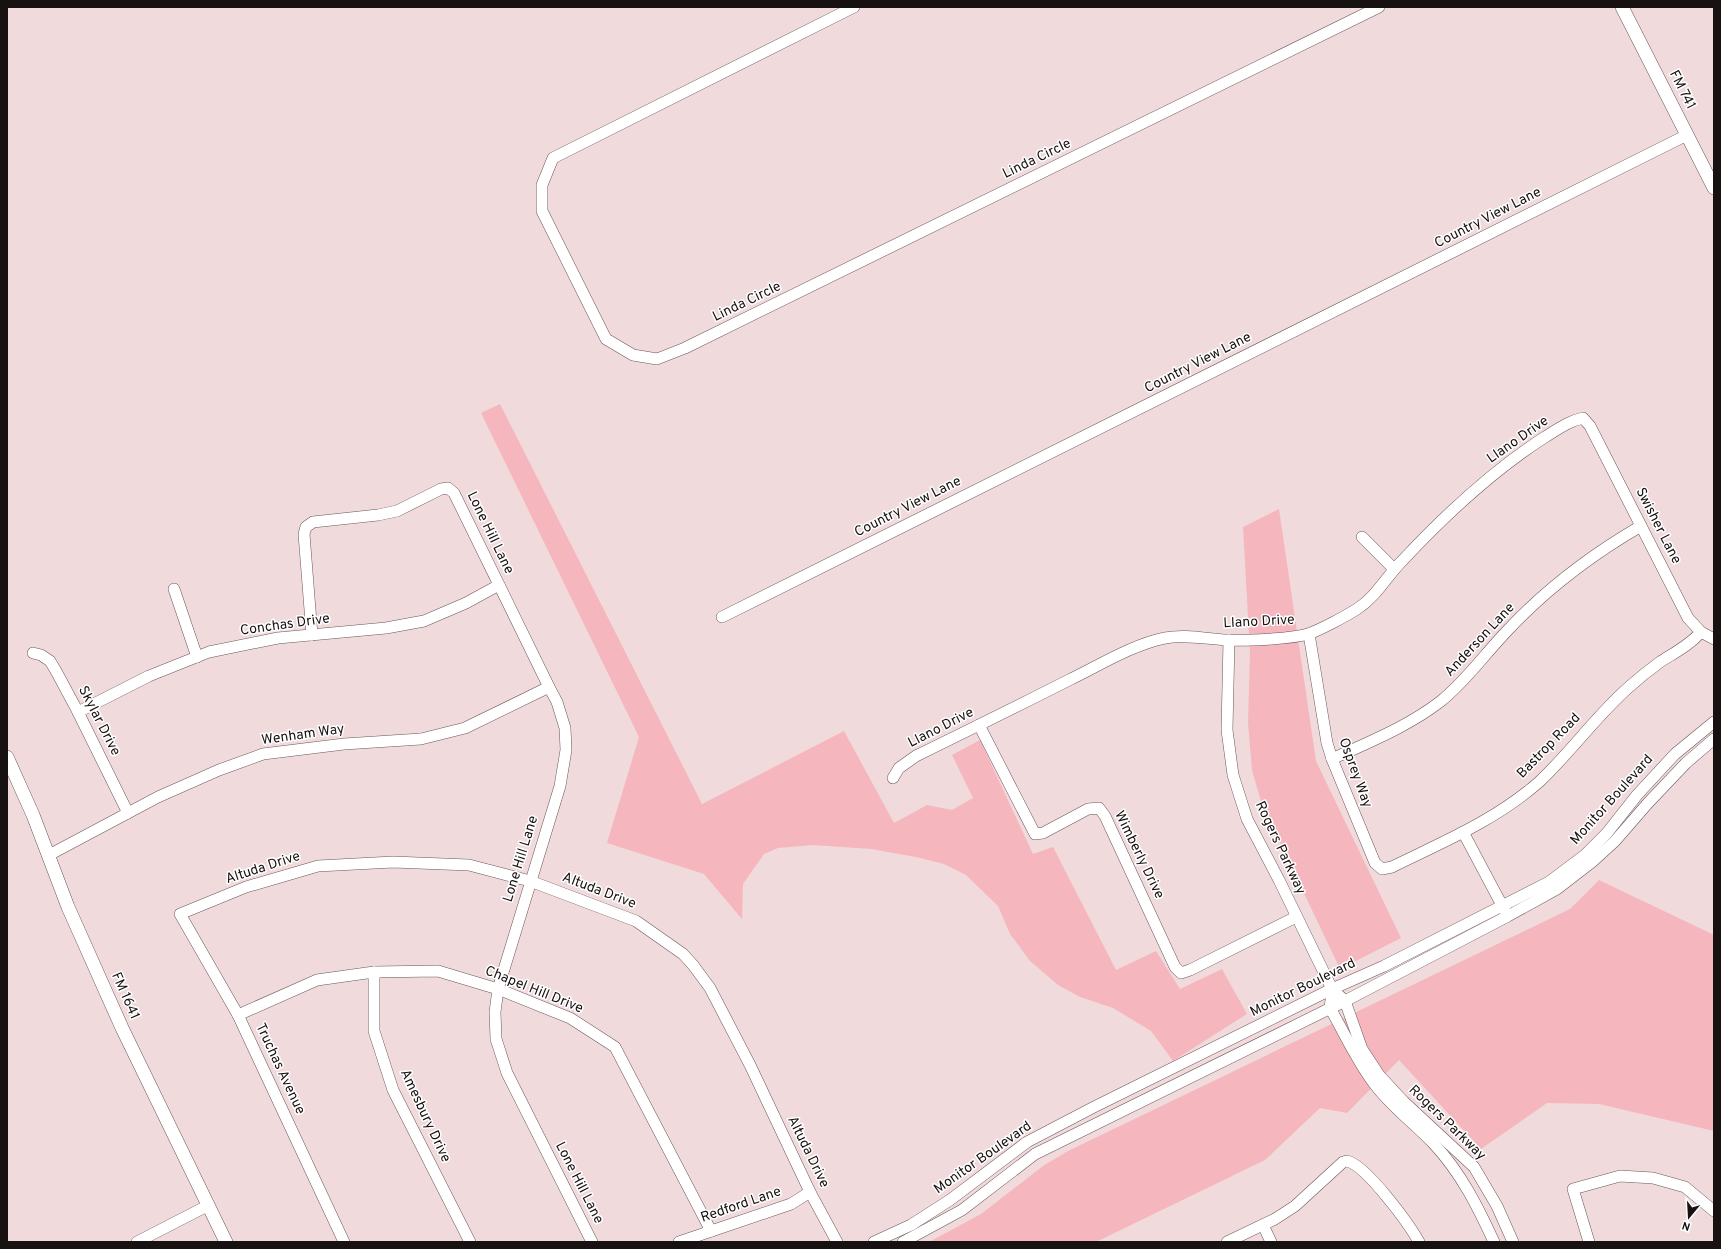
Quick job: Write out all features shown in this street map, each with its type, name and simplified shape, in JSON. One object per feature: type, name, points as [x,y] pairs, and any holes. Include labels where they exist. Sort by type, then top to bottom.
[{"type":"main road","name":"FM 741","points":[[1622,7],[1714,188]]},
{"type":"main road","name":"FM 1641","points":[[7,757],[33,815],[68,907],[122,1028],[226,1242]]},
{"type":"street","name":"Linda Circle","points":[[854,7],[553,158],[542,185],[542,211],[606,339],[633,355],[658,359],[685,348],[1379,7]]},
{"type":"street","name":"Country View Lane","points":[[722,617],[1687,135]]},
{"type":"street","name":"Swisher Lane","points":[[1583,418],[1590,426],[1688,618],[1701,632],[1714,639]]},
{"type":"street","name":"Llano Drive","points":[[893,778],[899,768],[916,756],[1112,659],[1148,643],[1166,637],[1197,637],[1229,640],[1287,637],[1309,634],[1357,609],[1379,590],[1394,569],[1449,513],[1514,458],[1572,420],[1583,418]]},
{"type":"street","name":"Lone Hill Lane","points":[[312,635],[304,534],[306,527],[313,522],[378,515],[397,511],[441,489],[448,488],[454,493],[557,702],[563,722],[566,750],[560,786],[498,989],[495,1012],[496,1039],[507,1073],[592,1242]]},
{"type":"street","name":"Anderson Lane","points":[[1332,759],[1410,721],[1442,700],[1460,683],[1510,628],[1540,599],[1582,565],[1641,526]]},
{"type":"street","points":[[1362,537],[1394,569]]},
{"type":"street","name":"Conchas Drive","points":[[78,712],[150,676],[209,652],[278,638],[386,628],[424,621],[466,603],[499,585]]},
{"type":"street","points":[[174,589],[198,657]]},
{"type":"street","name":"Bastrop Road","points":[[1382,869],[1392,867],[1495,815],[1528,790],[1552,769],[1614,701],[1643,675],[1690,643],[1701,632]]},
{"type":"street","name":"Osprey Way","points":[[1309,634],[1327,743],[1332,759],[1375,863],[1382,869]]},
{"type":"street","name":"Rogers Parkway","points":[[1229,640],[1227,730],[1234,775],[1247,819],[1279,880],[1332,989],[1345,1001],[1362,1049],[1370,1063],[1390,1088],[1474,1167],[1497,1206],[1514,1242]]},
{"type":"street","name":"Skylar Drive","points":[[33,653],[41,655],[50,661],[78,712],[128,813]]},
{"type":"street","name":"Wenham Way","points":[[49,855],[158,797],[219,770],[263,754],[344,744],[422,739],[464,728],[549,687]]},
{"type":"street","name":"Monitor Boulevard","points":[[874,1242],[910,1225],[950,1200],[1027,1142],[1094,1107],[1332,989],[1384,966],[1549,882],[1585,855],[1607,833],[1637,795],[1675,754],[1714,722]]},
{"type":"street","name":"Wimberly Drive","points":[[979,725],[1035,834],[1043,833],[1088,809],[1098,808],[1105,816],[1175,967],[1180,973],[1190,970],[1296,917]]},
{"type":"street","name":"Monitor Boulevard","points":[[903,1242],[962,1210],[1035,1154],[1345,1001],[1508,916],[1557,888],[1592,862],[1615,841],[1686,763],[1714,739]]},
{"type":"street","points":[[1463,832],[1508,916]]},
{"type":"street","name":"Altuda Drive","points":[[180,914],[246,887],[318,866],[393,862],[469,865],[530,881],[636,921],[670,944],[693,965],[718,1004],[810,1192],[837,1242]]},
{"type":"street","name":"Truchas Avenue","points":[[180,914],[238,1015],[344,1242]]},
{"type":"street","name":"Chapel Hill Drive","points":[[238,1015],[317,980],[374,972],[438,971],[498,989],[570,1018],[616,1047],[710,1231]]},
{"type":"street","name":"Amesbury Drive","points":[[374,972],[374,1031],[393,1090],[470,1242]]},
{"type":"street","points":[[1330,1008],[1332,989]]},
{"type":"street","name":"Rogers Parkway","points":[[1330,1008],[1361,1064],[1376,1086],[1435,1146],[1462,1180],[1479,1208],[1494,1242]]},
{"type":"street","points":[[1227,1242],[1263,1225],[1295,1206],[1343,1162],[1347,1161],[1355,1164],[1384,1194],[1400,1213],[1419,1242]]},
{"type":"street","points":[[1589,1242],[1573,1189],[1620,1176],[1653,1178],[1685,1188],[1714,1211]]},
{"type":"street","name":"Redford Lane","points":[[678,1242],[791,1204],[810,1192]]},
{"type":"street","points":[[137,1242],[209,1205]]},
{"type":"street","points":[[1263,1225],[1271,1242]]},
{"type":"shaded area","points":[[500,404],[702,804],[844,731],[894,823],[927,805],[952,810],[973,798],[952,755],[980,740],[1033,854],[1053,847],[1116,970],[1156,951],[1180,989],[1222,969],[1247,1014],[1173,1061],[1151,1031],[1113,1008],[1080,997],[1058,985],[1030,961],[1010,934],[998,906],[966,875],[944,864],[916,857],[871,849],[813,845],[778,848],[764,854],[743,884],[742,919],[704,874],[607,843],[639,737],[481,413]]},
{"type":"shaded area","points":[[1279,509],[1316,761],[1401,938],[1340,969],[1262,805],[1252,770],[1248,723],[1250,653],[1243,527]]},
{"type":"shaded area","points":[[1599,880],[1714,935],[1714,1131],[1599,1104],[1547,1103],[1481,1149],[1399,1060],[1347,1113],[1320,1108],[1265,1160],[1096,1242],[929,1242],[981,1214],[1043,1166],[1068,1151],[1570,909]]}]
